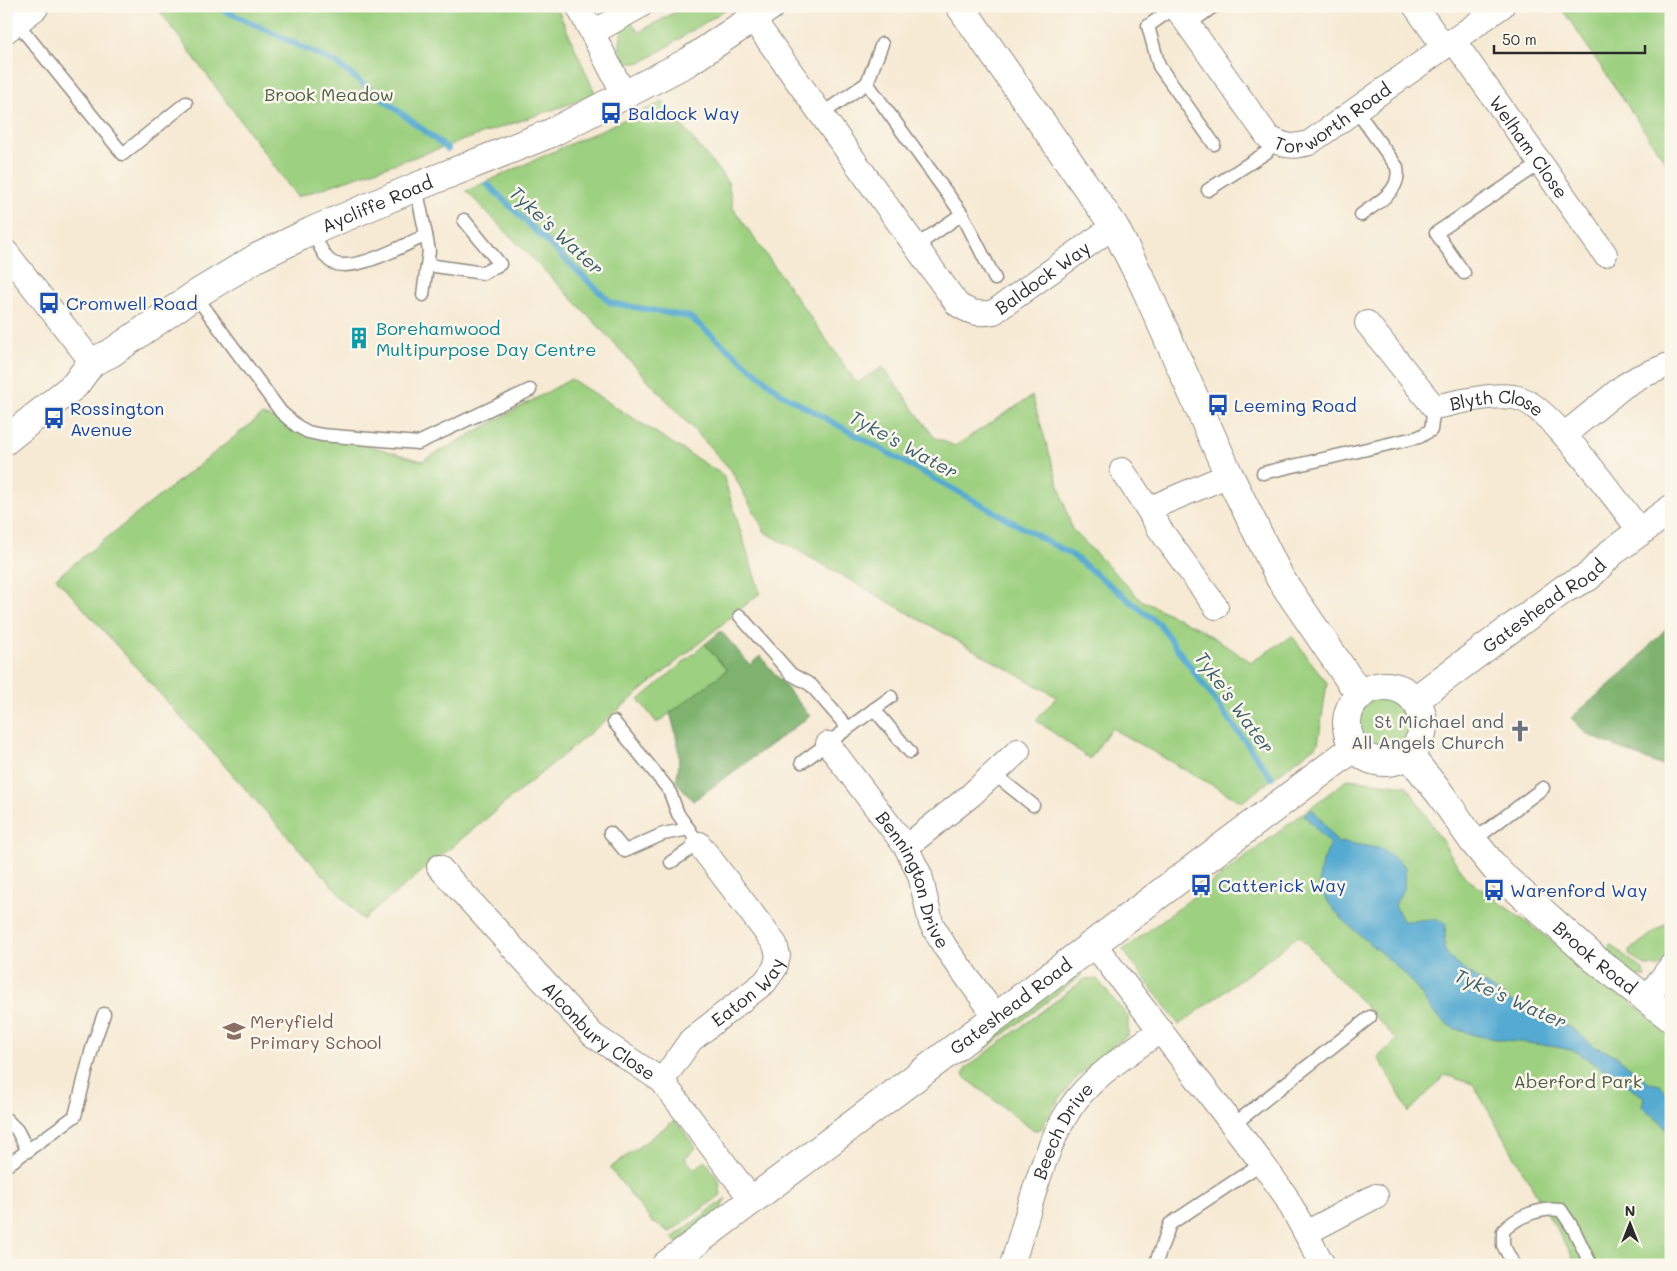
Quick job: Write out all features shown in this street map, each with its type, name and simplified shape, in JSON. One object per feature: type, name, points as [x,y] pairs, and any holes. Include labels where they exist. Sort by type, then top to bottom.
[{"type":"street","points":[[578,6],[626,96]]},
{"type":"street","points":[[592,33],[640,6]]},
{"type":"street","points":[[960,6],[1114,226],[1145,287],[1229,475],[1280,578],[1360,695]]},
{"type":"street","name":"Welham Close","points":[[1415,6],[1449,44],[1540,163],[1604,254]]},
{"type":"street","name":"Torworth Road","points":[[1179,13],[1263,130],[1281,145],[1296,147],[1309,143],[1502,6]]},
{"type":"street","points":[[12,27],[36,8]]},
{"type":"street","name":"Baldock Way","points":[[762,13],[823,113],[957,304],[975,314],[994,312],[1114,226]]},
{"type":"street","name":"Aycliffe Road","points":[[6,440],[75,385],[92,362],[111,353],[258,257],[312,231],[551,133],[626,96],[688,62],[762,13]]},
{"type":"street","points":[[6,252],[92,362]]},
{"type":"street","name":"Blyth Close","points":[[1367,323],[1434,407],[1496,397],[1521,398],[1537,408],[1564,435],[1641,532]]},
{"type":"street","points":[[1564,435],[1624,386],[1639,377],[1671,364]]},
{"type":"street","points":[[1122,470],[1159,528],[1216,607]]},
{"type":"street","points":[[1148,509],[1229,475]]},
{"type":"street","name":"Gateshead Road","points":[[1415,700],[1564,589],[1588,577],[1611,553],[1671,509]]},
{"type":"street","points":[[1382,685],[1400,689],[1415,700],[1423,719],[1423,729],[1420,739],[1408,754],[1386,762],[1374,760],[1364,755],[1355,747],[1349,738],[1348,714],[1360,695],[1370,688],[1382,685]]},
{"type":"street","name":"Bennington Drive","points":[[828,744],[906,847],[920,875],[930,923],[945,947],[997,1018]]},
{"type":"street","name":"Gateshead Road","points":[[666,1265],[1355,747]]},
{"type":"street","points":[[906,847],[971,796],[1018,751]]},
{"type":"street","name":"Brook Road","points":[[1408,754],[1441,795],[1473,841],[1523,896],[1596,960],[1671,1018]]},
{"type":"street","name":"Eaton Way","points":[[662,1081],[690,1040],[765,982],[775,968],[778,956],[775,944],[694,837]]},
{"type":"street","name":"Alconbury Close","points":[[439,867],[593,1035],[662,1081],[752,1200]]},
{"type":"street","points":[[1093,943],[1233,1124],[1285,1195],[1323,1265]]},
{"type":"street","points":[[1646,999],[1671,966]]},
{"type":"street","name":"Beech Drive","points":[[1012,1265],[1051,1146],[1071,1106],[1100,1075],[1160,1030]]},
{"type":"street","points":[[1306,1233],[1376,1196]]},
{"type":"lane","points":[[1214,6],[1179,13],[1148,26],[1159,66],[1214,144]]},
{"type":"lane","points":[[12,27],[124,154],[186,103]]},
{"type":"lane","points":[[823,113],[867,83],[882,44]]},
{"type":"lane","points":[[867,83],[962,214],[995,279]]},
{"type":"lane","points":[[1356,110],[1397,167],[1400,178],[1393,190],[1361,215]]},
{"type":"lane","points":[[1208,190],[1267,152],[1274,140]]},
{"type":"lane","points":[[1464,273],[1436,233],[1540,163]]},
{"type":"lane","points":[[416,187],[429,251],[423,295]]},
{"type":"lane","points":[[916,246],[962,214]]},
{"type":"lane","points":[[428,265],[483,273],[500,264],[464,220]]},
{"type":"lane","points":[[312,231],[328,260],[341,266],[356,265],[426,234]]},
{"type":"lane","points":[[196,296],[281,412],[297,426],[312,433],[335,438],[418,443],[530,390]]},
{"type":"lane","points":[[1263,473],[1419,437],[1431,430],[1434,421],[1434,407]]},
{"type":"lane","points":[[740,616],[791,674],[811,685],[848,728]]},
{"type":"lane","points":[[802,762],[891,696]]},
{"type":"lane","points":[[874,709],[910,752]]},
{"type":"lane","points":[[614,722],[669,790],[678,814],[694,837]]},
{"type":"lane","points":[[994,774],[1033,805]]},
{"type":"lane","points":[[1473,841],[1543,788]]},
{"type":"lane","points":[[610,834],[625,851],[663,834],[694,837]]},
{"type":"lane","points":[[672,862],[694,837]]},
{"type":"lane","points":[[6,1166],[75,1116],[93,1045],[104,1014]]},
{"type":"lane","points":[[1233,1124],[1370,1017]]},
{"type":"lane","points":[[6,1120],[16,1130],[28,1151]]},
{"type":"lane","points":[[1155,1265],[1170,1224],[1262,1163]]},
{"type":"lane","points":[[1514,1265],[1503,1245],[1503,1231],[1512,1222],[1550,1208],[1561,1210],[1573,1228],[1591,1265]]},
{"type":"green space","name":"Brook Meadow","points":[[156,6],[556,6],[596,95],[297,197]]},
{"type":"green space","points":[[686,6],[731,6],[643,62],[628,64],[624,60],[620,51],[623,25],[630,20],[639,32]]},
{"type":"green space","points":[[1560,6],[1671,6],[1671,170]]},
{"type":"green space","points":[[663,102],[728,182],[733,208],[857,383],[883,367],[934,437],[955,446],[1032,396],[1072,529],[1141,600],[1202,630],[1251,662],[1292,636],[1327,683],[1318,744],[1242,802],[1111,728],[1090,759],[1036,720],[1057,697],[765,532],[731,470],[587,314],[466,191]]},
{"type":"green space","points":[[571,379],[723,475],[760,593],[363,920],[56,578],[262,415],[422,461]]},
{"type":"green space","points":[[1671,623],[1671,760],[1662,766],[1588,735],[1571,718],[1630,667]]},
{"type":"green space","points":[[721,631],[750,665],[760,656],[810,716],[693,801],[676,781],[679,764],[678,747],[670,713],[727,670],[705,644]]},
{"type":"green space","points":[[705,644],[727,670],[657,723],[639,700]]},
{"type":"green space","points":[[1380,697],[1390,697],[1400,701],[1408,709],[1412,724],[1408,739],[1400,747],[1390,751],[1380,751],[1370,747],[1362,739],[1358,729],[1358,719],[1362,709],[1370,701]]},
{"type":"green space","name":"Aberford Park","points":[[1348,779],[1407,786],[1465,877],[1586,966],[1671,1035],[1671,1265],[1577,1265],[1473,1084],[1445,1075],[1409,1112],[1378,1057],[1397,1040],[1299,936],[1179,1025],[1123,950]]},
{"type":"green space","points":[[1671,919],[1671,953],[1658,968],[1655,966],[1645,966],[1629,954],[1629,951]]},
{"type":"green space","points":[[1610,944],[1642,969],[1646,977],[1636,977],[1607,951]]},
{"type":"green space","points":[[1078,970],[1083,974],[985,1049],[980,1043]]},
{"type":"green space","points":[[1085,979],[1097,979],[1128,1017],[1128,1035],[1079,1076],[1060,1099],[1042,1128],[1034,1131],[963,1076],[966,1068]]},
{"type":"green space","points":[[675,1120],[696,1148],[685,1158],[694,1169],[706,1161],[719,1181],[721,1195],[670,1232],[652,1222],[610,1168]]},
{"type":"green space","points":[[726,1198],[720,1211],[677,1243],[672,1238]]},
{"type":"water","points":[[1312,809],[1338,843],[1344,842],[1383,849],[1405,866],[1404,887],[1395,905],[1403,921],[1432,919],[1446,924],[1444,949],[1450,958],[1465,971],[1520,1007],[1572,1028],[1594,1046],[1615,1055],[1649,1083],[1660,1085],[1671,1099],[1671,1132],[1642,1106],[1644,1097],[1577,1052],[1551,1046],[1481,1036],[1454,1028],[1440,1019],[1405,974],[1347,923],[1325,897],[1319,878],[1322,863],[1330,844],[1304,815]]},
{"type":"waterway","name":"Tyke's Water","points":[[215,6],[336,63],[448,149]]},
{"type":"waterway","name":"Tyke's Water","points":[[487,184],[611,303],[690,317],[782,394],[1072,555],[1159,624],[1272,778]]},
{"type":"place","name":"Baldock Way","points":[[611,113]]},
{"type":"place","name":"Cromwell Road","points":[[49,303]]},
{"type":"place","name":"Borehamwood Multipurpose Day Centre","points":[[359,338]]},
{"type":"place","name":"Leeming Road","points":[[1218,405]]},
{"type":"place","name":"Rossington Avenue","points":[[54,418]]},
{"type":"place","name":"St Michael and All Angels Church","points":[[1520,731]]},
{"type":"place","name":"Catterick Way","points":[[1201,885]]},
{"type":"place","name":"Warenford Way","points":[[1494,890]]},
{"type":"place","name":"Meryfield Primary School","points":[[234,1031]]}]
